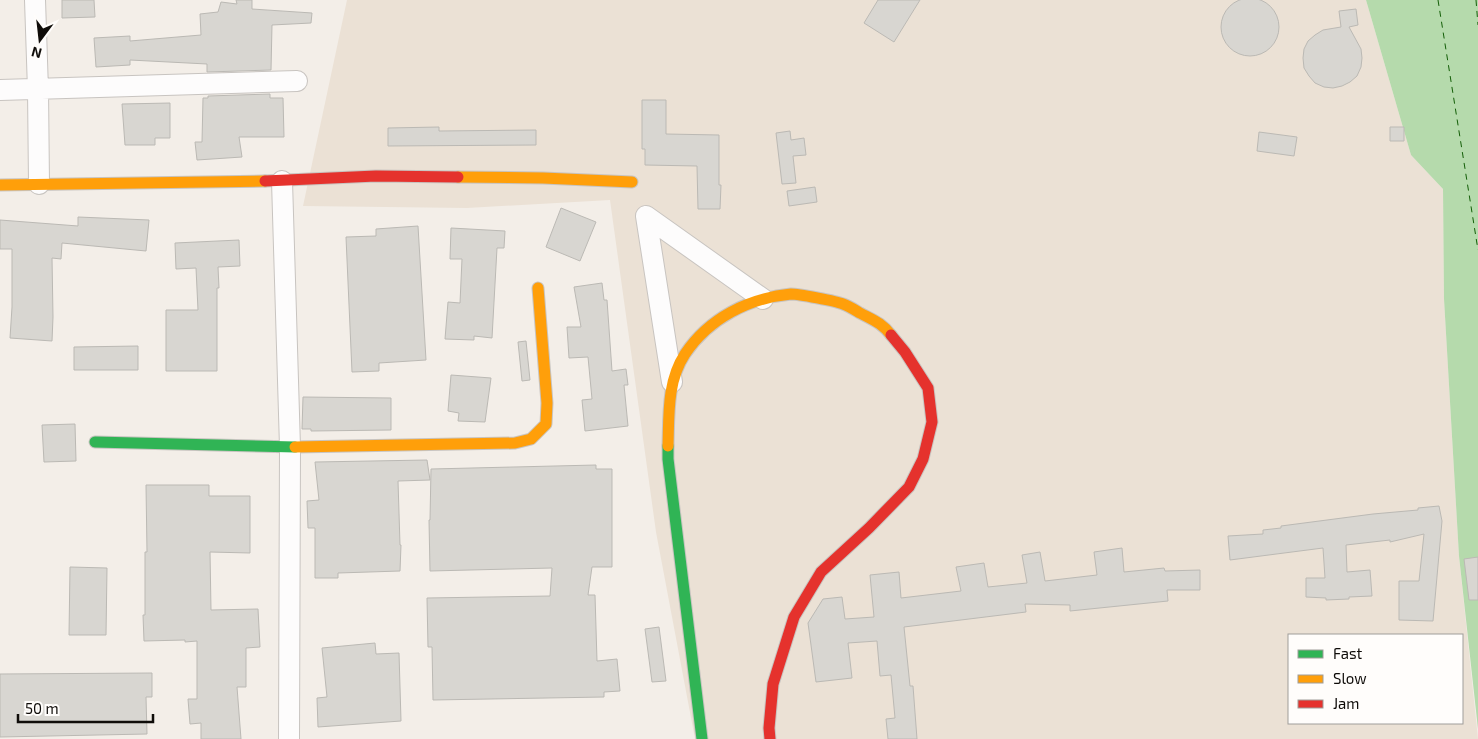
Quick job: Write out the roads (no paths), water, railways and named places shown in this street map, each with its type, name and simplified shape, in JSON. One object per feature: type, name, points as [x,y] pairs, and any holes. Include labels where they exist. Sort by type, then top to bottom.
[{"type":"street","points":[[36,0],[38,184]]},
{"type":"street","points":[[0,90],[297,80]]},
{"type":"street","points":[[0,185],[282,181],[376,176],[543,178],[632,182]]},
{"type":"street","points":[[282,181],[290,446],[289,739]]},
{"type":"street","points":[[702,739],[668,459],[672,382],[646,216],[763,299]]},
{"type":"street","points":[[95,442],[290,446],[514,443],[531,439],[546,424],[547,404],[538,288]]},
{"type":"street","points":[[672,382],[684,355],[702,332],[722,317],[740,307],[763,299],[793,294],[843,304],[884,326],[905,352],[928,388],[932,422],[923,459],[909,487],[869,528],[821,572],[794,617],[773,684],[769,728],[770,739]]}]
